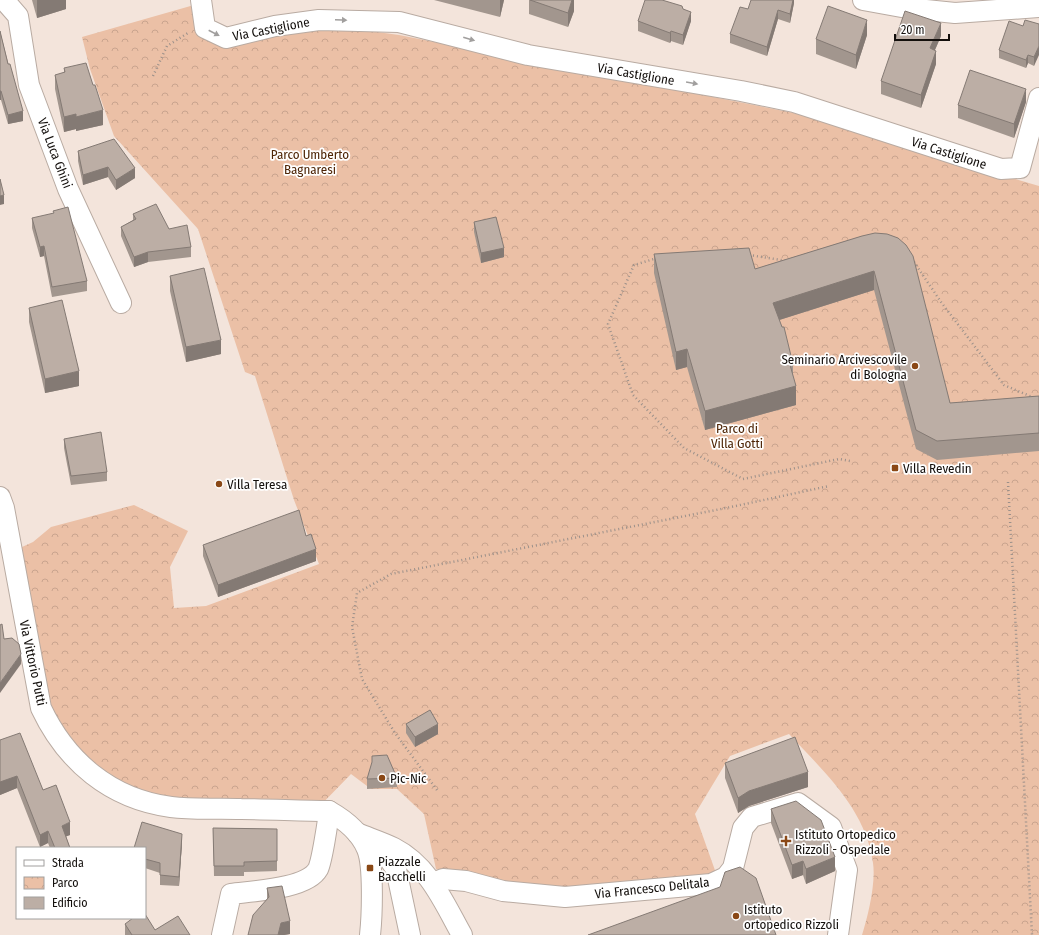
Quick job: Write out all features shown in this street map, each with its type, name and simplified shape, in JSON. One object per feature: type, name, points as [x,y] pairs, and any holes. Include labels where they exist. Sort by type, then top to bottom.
[{"type":"street","name":"Via Luca Ghini","points":[[4,0],[18,16],[29,85],[68,189],[121,303]]},
{"type":"street","points":[[201,0],[205,28]]},
{"type":"street","points":[[863,0],[908,8],[955,13],[1039,7]]},
{"type":"street","name":"Via Castiglione","points":[[205,28],[226,38],[275,26],[319,20],[399,22],[528,55],[741,91],[794,102],[946,153],[1001,169],[1020,168],[1039,98]]},
{"type":"street","name":"Via Vittorio Putti","points":[[0,497],[4,508],[41,708],[51,729],[69,752],[90,773],[112,788],[139,799],[170,807],[329,811],[345,820],[357,833]]},
{"type":"street","name":"Via Francesco Delitala","points":[[432,883],[443,879],[466,881],[503,891],[565,897],[711,884],[726,877],[732,868],[743,828],[752,817],[798,803],[831,827],[847,870],[838,935]]},
{"type":"street","points":[[222,935],[231,894],[299,883],[311,877],[318,868],[329,811]]},
{"type":"street","points":[[357,833],[394,848],[418,865],[432,883],[462,935]]},
{"type":"street","points":[[357,833],[368,850],[372,920],[370,935]]},
{"type":"street","points":[[377,842],[396,869],[410,935]]},
{"type":"path","points":[[153,76],[167,46],[193,30],[205,28]]},
{"type":"path","points":[[746,255],[792,262]]},
{"type":"path","points":[[910,256],[941,302],[1004,385],[1039,400]]},
{"type":"path","points":[[663,257],[634,265],[608,324],[633,395],[684,448],[743,479],[839,459],[850,461]]},
{"type":"path","points":[[1008,482],[1032,935]]},
{"type":"path","points":[[437,790],[394,733],[362,679],[352,627],[357,593],[391,574],[724,509],[829,486]]},
{"type":"green space","name":"Parco di Villa Gotti","points":[[194,5],[199,31],[315,27],[348,28],[399,35],[794,113],[1039,186],[1039,935],[862,935],[869,909],[874,871],[869,843],[862,825],[841,792],[789,734],[730,756],[695,814],[717,876],[601,889],[515,885],[436,869],[424,814],[397,789],[371,789],[351,774],[315,811],[120,794],[52,740],[11,552],[33,542],[51,527],[134,505],[188,531],[170,567],[174,608],[206,606],[319,564],[294,500],[255,376],[245,372],[198,229],[114,136],[90,69],[82,37]]},
{"type":"building","points":[[530,0],[572,0],[568,13]]},
{"type":"building","points":[[645,0],[662,0],[682,6],[683,9],[691,12],[683,35],[671,31],[670,33],[638,21]]},
{"type":"building","points":[[751,0],[793,0],[790,14],[778,10],[767,47],[730,34],[740,7],[748,9]]},
{"type":"building","points":[[828,6],[867,20],[856,55],[816,39]]},
{"type":"building","points":[[905,11],[941,23],[930,48],[936,51],[921,95],[881,81]]},
{"type":"building","points":[[1025,20],[1039,24],[1039,46],[1034,57],[1028,55],[1026,60],[999,50],[1009,21],[1023,26]]},
{"type":"building","points":[[0,31],[8,64],[10,64],[23,111],[8,115],[0,91]]},
{"type":"building","points":[[86,63],[103,110],[76,117],[76,114],[64,117],[55,75],[65,72],[64,68]]},
{"type":"building","points":[[970,70],[1026,89],[1014,124],[958,105]]},
{"type":"building","points":[[114,139],[135,168],[116,180],[108,167],[83,175],[78,151]]},
{"type":"building","points":[[0,179],[4,195],[0,196]]},
{"type":"building","points":[[156,204],[169,229],[187,225],[191,247],[148,252],[134,257],[121,227],[136,219],[133,214]]},
{"type":"building","points":[[68,207],[87,281],[52,287],[44,246],[40,247],[32,218],[54,213],[53,211]]},
{"type":"building","points":[[496,217],[504,248],[481,253],[474,222]]},
{"type":"building","points":[[875,233],[887,234],[898,238],[906,245],[913,256],[950,403],[1039,396],[1039,433],[937,441],[916,430],[874,271],[773,303],[782,327],[784,327],[793,364],[790,365],[796,386],[705,411],[687,349],[676,352],[654,254],[749,248],[755,269]]},
{"type":"building","points":[[204,268],[221,340],[186,347],[170,276]]},
{"type":"building","points":[[62,300],[79,371],[45,379],[29,308]]},
{"type":"building","points":[[101,432],[107,472],[71,476],[64,439]]},
{"type":"building","points":[[299,510],[306,536],[311,534],[316,549],[218,585],[203,545]]},
{"type":"building","points":[[2,624],[4,639],[12,638],[19,644],[21,654],[0,683],[0,625]]},
{"type":"building","points":[[430,710],[438,724],[415,737],[406,724]]},
{"type":"building","points":[[20,733],[43,790],[56,785],[70,822],[62,826],[70,847],[55,847],[48,831],[40,835],[17,776],[0,782],[0,740]]},
{"type":"building","points":[[795,737],[808,772],[749,791],[738,798],[725,763]]},
{"type":"building","points":[[387,755],[397,778],[367,779],[372,762],[372,756]]},
{"type":"building","points":[[796,801],[821,820],[835,857],[806,869],[803,861],[792,865],[771,809]]},
{"type":"building","points":[[142,822],[182,834],[179,877],[160,875],[160,863],[146,859],[146,847],[134,847]]},
{"type":"building","points":[[213,828],[277,829],[277,861],[244,862],[244,866],[214,866]]},
{"type":"building","points":[[740,867],[756,878],[776,935],[588,935],[720,887],[725,872]]},
{"type":"building","points":[[282,886],[290,921],[281,923],[278,935],[248,935],[253,915],[269,897],[267,888]]},
{"type":"building","points":[[146,916],[155,930],[178,916],[190,935],[132,935],[125,924],[132,919],[146,919]]},
{"type":"place","name":"Seminario Arcivescovile di Bologna","points":[[915,366]]},
{"type":"place","name":"Villa Revedin","points":[[895,468]]},
{"type":"place","name":"Villa Teresa","points":[[219,484]]},
{"type":"place","name":"Pic-Nic","points":[[382,778]]},
{"type":"place","name":"Istituto Ortopedico Rizzoli - Ospedale","points":[[786,841]]},
{"type":"place","name":"Piazzale Bacchelli","points":[[370,868]]},
{"type":"place","name":"Istituto ortopedico Rizzoli","points":[[736,916]]},
{"type":"park label","name":"Parco Umberto Bagnaresi","points":[[310,162]]}]
